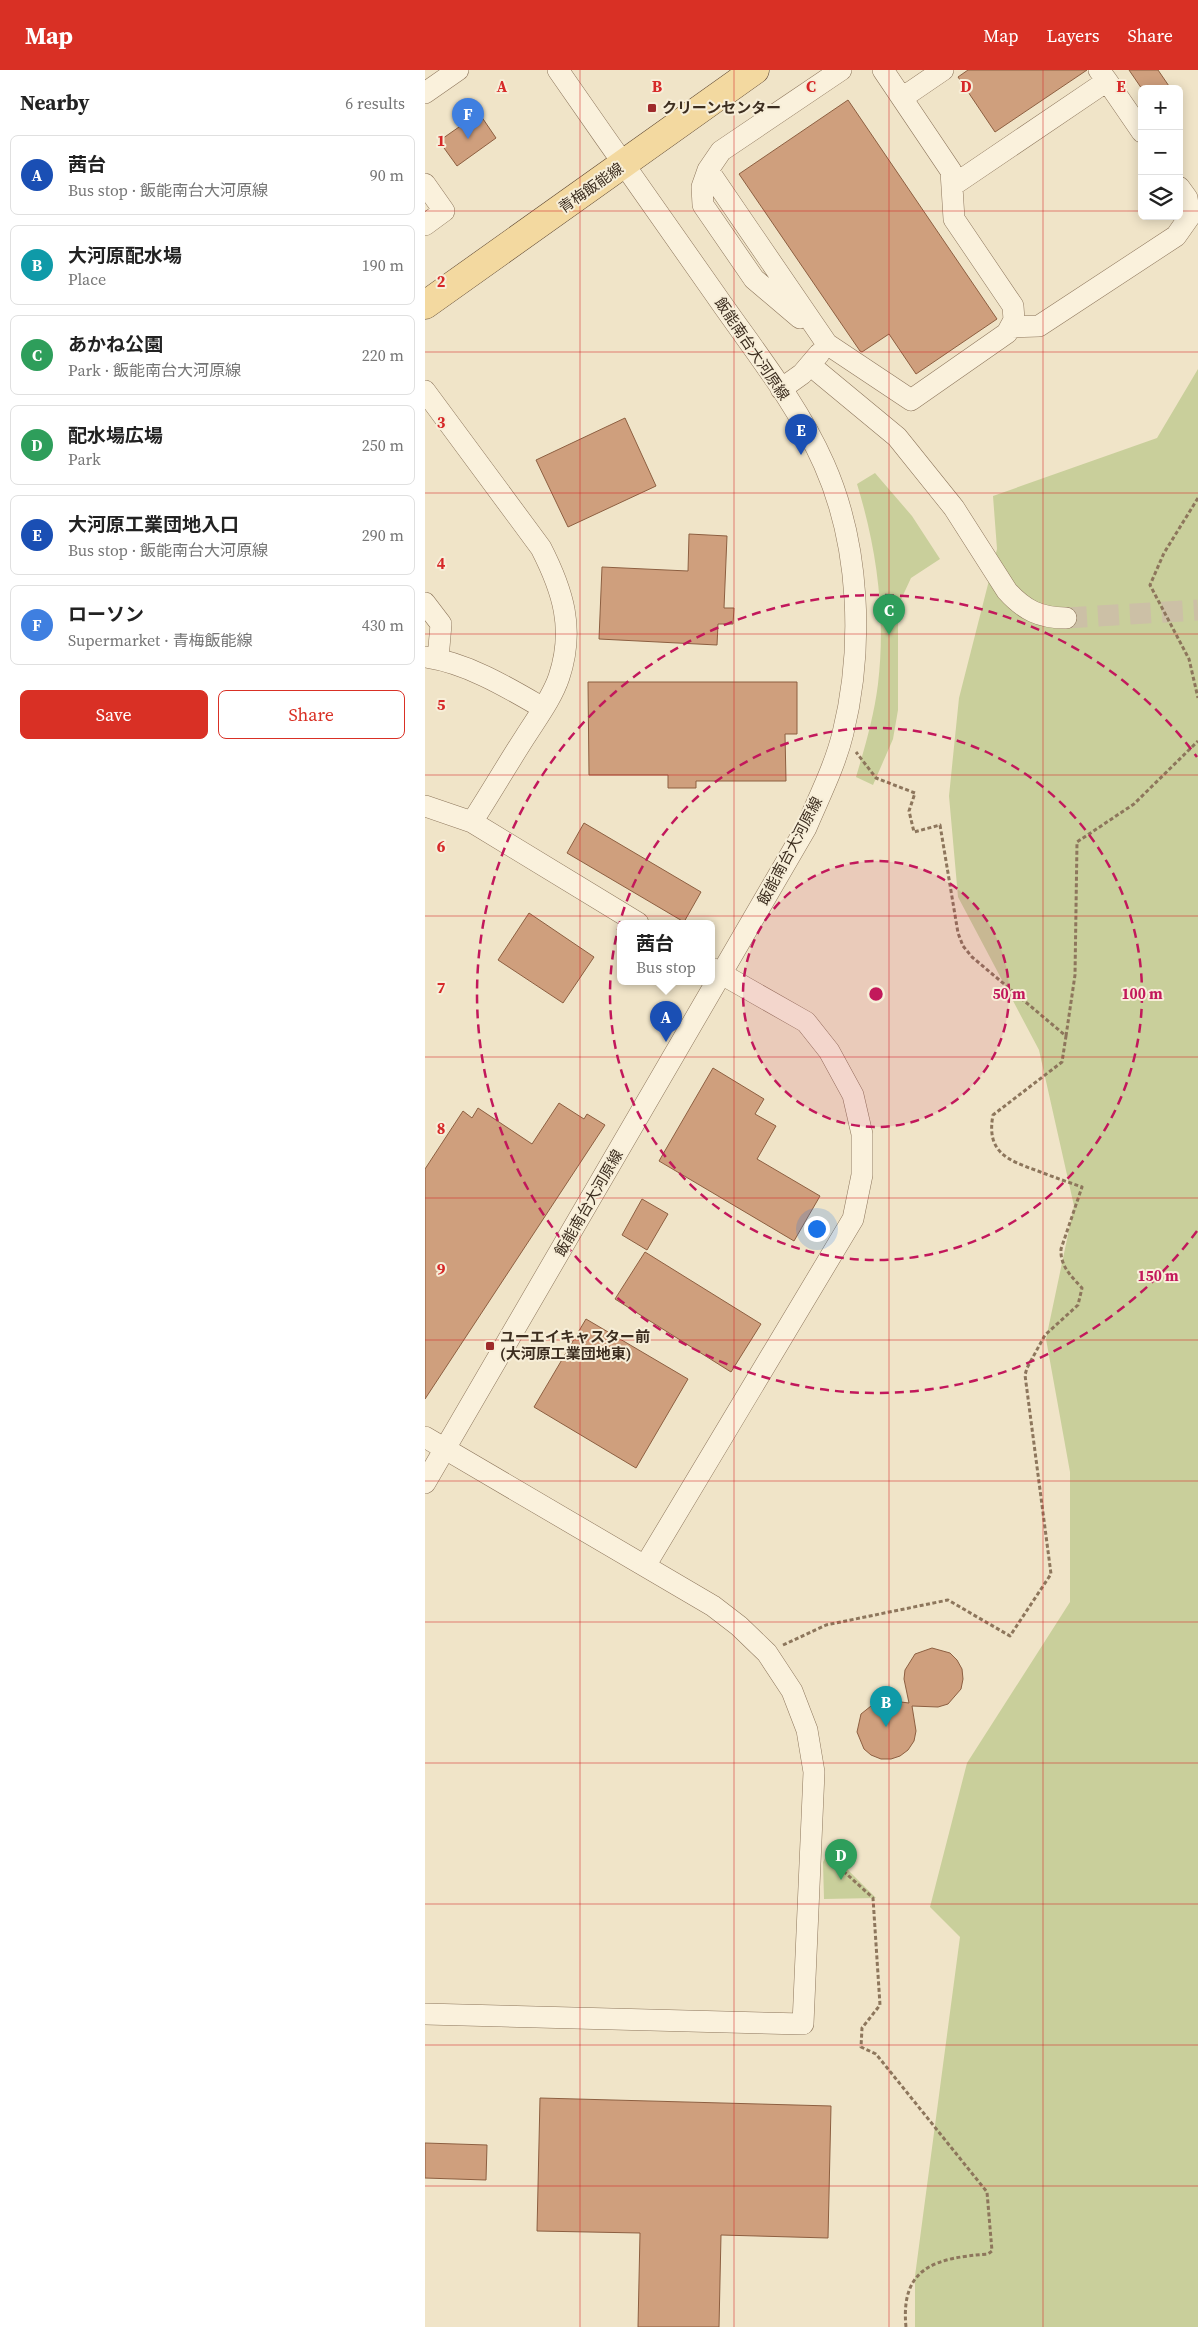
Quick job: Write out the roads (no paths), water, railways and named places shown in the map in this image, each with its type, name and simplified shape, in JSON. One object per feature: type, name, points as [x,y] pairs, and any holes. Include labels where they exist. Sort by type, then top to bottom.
[{"type":"main road","name":"青梅飯能線","points":[[425,305],[755,70]]},
{"type":"street","points":[[425,93],[458,70]]},
{"type":"street","name":"飯能南台大河原線","points":[[558,70],[781,389],[824,464],[840,512],[848,546],[855,615],[855,644],[843,734],[828,778],[806,828],[717,971]]},
{"type":"street","points":[[841,70],[721,151],[708,170],[824,340],[911,400],[1007,333],[1012,327],[1014,320],[1013,306],[954,219],[951,171],[883,70]]},
{"type":"street","points":[[902,98],[943,70]]},
{"type":"street","points":[[952,186],[1103,76],[1141,130]]},
{"type":"street","points":[[425,184],[444,211],[425,225]]},
{"type":"street","points":[[1012,327],[1039,326],[1176,236],[1190,216],[1187,198],[1183,192]]},
{"type":"street","points":[[781,389],[802,374],[810,365],[824,340]]},
{"type":"street","points":[[810,365],[892,431],[954,508],[1007,591],[1029,611],[1048,618],[1066,618]]},
{"type":"street","points":[[425,391],[541,548],[563,599],[566,628],[565,653],[559,678],[543,708],[472,822]]},
{"type":"street","points":[[425,603],[441,624],[431,658],[497,682],[543,708]]},
{"type":"street","points":[[425,806],[472,822],[633,920]]},
{"type":"street","points":[[645,1566],[853,1219],[862,1175],[862,1134],[853,1095],[829,1051],[806,1022],[717,971]]},
{"type":"street","name":"飯能南台大河原線","points":[[425,1483],[709,985]]},
{"type":"street","points":[[425,1437],[713,1606],[739,1626],[767,1653],[792,1691],[807,1730],[814,1772],[803,2024],[425,2014]]},
{"type":"tunnel","points":[[1066,618],[1198,610]]},
{"type":"place","name":"クリーンセンター","points":[[652,108]]},
{"type":"place","name":"ローソン","points":[[468,139]]},
{"type":"place","name":"大河原工業団地入口","points":[[801,455]]},
{"type":"place","name":"あかね公園","points":[[889,635]]},
{"type":"place","name":"茜台","points":[[666,1042]]},
{"type":"place","name":"ユーエイキャスター前 (大河原工業団地東)","points":[[490,1346]]},
{"type":"place","name":"大河原配水場","points":[[886,1727]]},
{"type":"place","name":"配水場広場","points":[[841,1880]]}]
